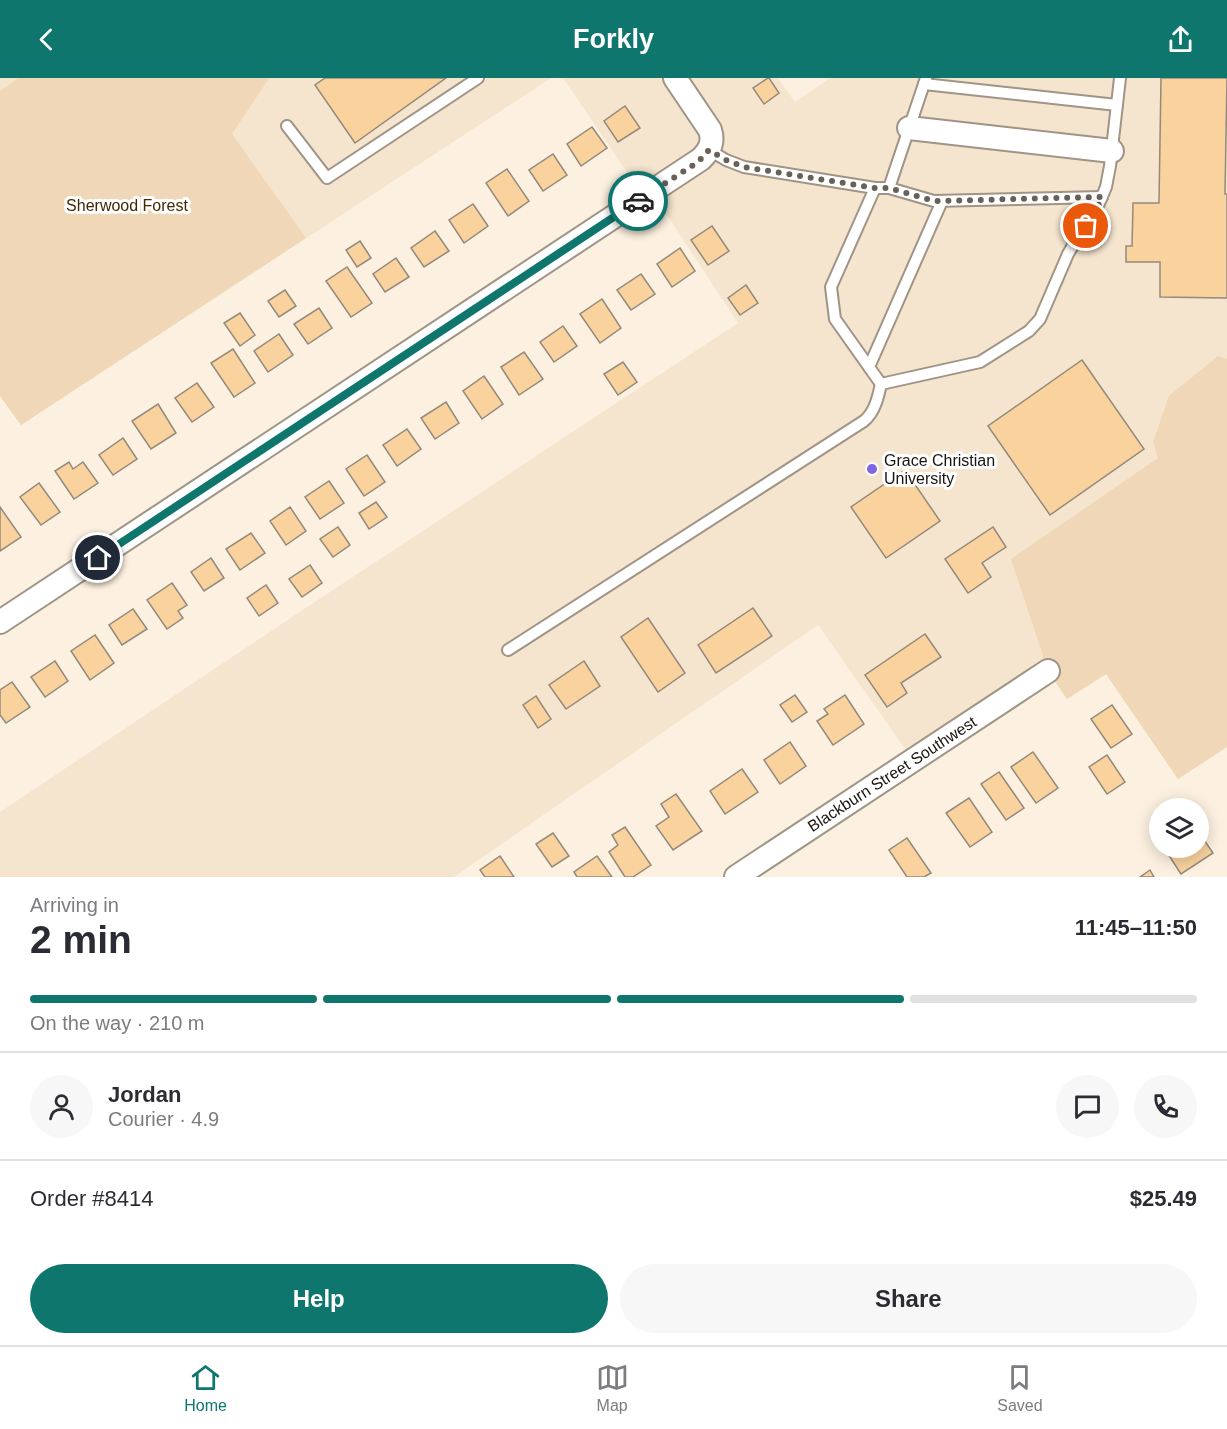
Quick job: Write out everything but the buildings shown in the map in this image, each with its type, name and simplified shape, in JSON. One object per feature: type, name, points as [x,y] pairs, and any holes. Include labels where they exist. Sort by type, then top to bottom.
[{"type":"street","points":[[0,622],[701,159],[710,146],[712,136],[675,78]]},
{"type":"street","points":[[909,128],[1112,151]]},
{"type":"street","name":"Blackburn Street Southwest","points":[[736,877],[1048,671]]},
{"type":"lane","points":[[287,126],[327,178],[478,78]]},
{"type":"lane","points":[[881,384],[980,362],[1029,332],[1040,319],[1071,248],[1094,215],[1102,197],[1112,151],[1120,78]]},
{"type":"lane","points":[[889,188],[925,81],[1117,105]]},
{"type":"lane","points":[[710,146],[726,160],[744,167],[875,188],[889,188],[929,201],[1102,197]]},
{"type":"lane","points":[[508,650],[864,421],[872,412],[881,384],[835,319],[831,287],[875,188]]},
{"type":"lane","points":[[869,367],[942,201]]},
{"type":"shaded area","name":"Sherwood Forest","points":[[0,78],[551,78],[21,425],[0,396]]},
{"type":"shaded area","name":"Grace Christian University","points":[[563,78],[778,78],[795,102],[830,78],[1227,78],[1227,747],[1178,779],[1106,674],[1067,699],[1048,671],[913,760],[818,625],[454,877],[0,877],[0,812],[738,323],[652,192],[644,197]]},
{"type":"green space","name":"Sherwood Forest","points":[[18,78],[269,78],[232,134],[306,238],[21,425],[0,396],[0,91]]},
{"type":"green space","points":[[1218,356],[1227,359],[1227,747],[1178,779],[1106,674],[1067,699],[1048,671],[1011,559],[1158,458],[1153,442],[1169,396]]},
{"type":"way so far","points":[[638,201],[698,162],[709,150],[744,167],[875,188],[889,188],[934,201],[1102,197],[1086,226]]},
{"type":"place","name":"Grace Christian University","points":[[872,469]]},
{"type":"route","points":[[98,558],[638,201]]}]
